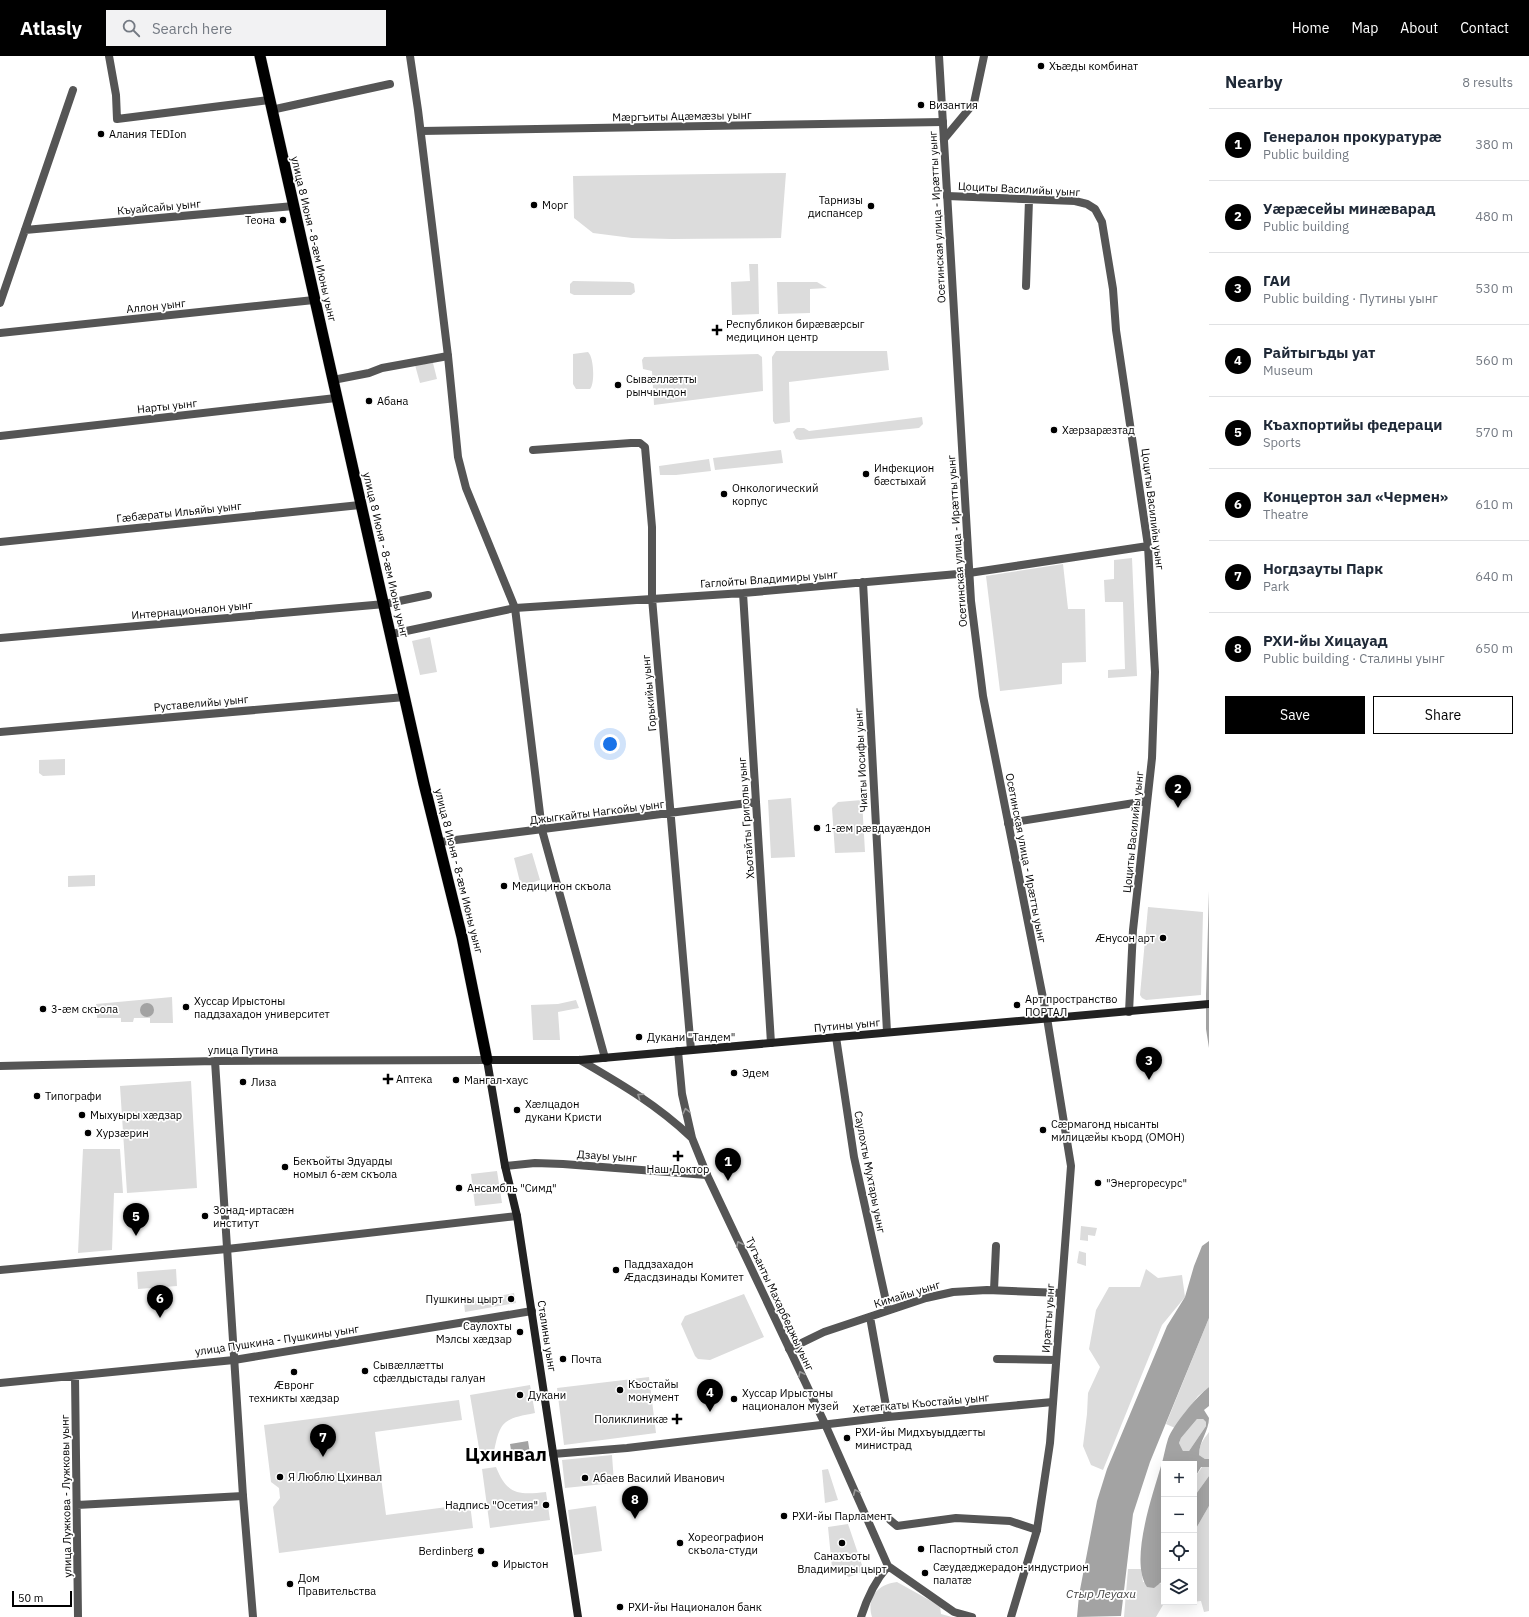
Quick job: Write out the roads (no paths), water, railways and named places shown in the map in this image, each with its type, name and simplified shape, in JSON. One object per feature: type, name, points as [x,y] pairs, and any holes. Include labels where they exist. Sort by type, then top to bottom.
[{"type":"highway","name":"улица 8 Июня - 8-ӕм Июны уынг","points":[[260,56],[360,505],[392,634],[404,697],[462,937],[487,1060]]},
{"type":"main road","name":"Путины уынг","points":[[487,1060],[580,1060],[1209,1004]]},
{"type":"main road","name":"Сталины уынг","points":[[487,1060],[505,1166],[518,1216],[578,1617]]},
{"type":"street","points":[[109,56],[116,95],[117,119],[270,105],[390,84]]},
{"type":"street","points":[[410,56],[421,131],[448,356],[459,463],[466,488],[515,608],[542,830],[605,1058]]},
{"type":"street","name":"Осетинская улица - Ирæтты уынг","points":[[939,56],[969,573],[983,696],[1047,1018]]},
{"type":"street","points":[[944,139],[974,103],[984,56]]},
{"type":"street","points":[[0,303],[73,90]]},
{"type":"street","name":"Мӕргъиты Ацӕмӕзы уынг","points":[[421,131],[943,122]]},
{"type":"street","name":"Цоциты Василийы уынг","points":[[947,196],[1075,201],[1087,204],[1095,209],[1102,222],[1113,288],[1116,330],[1148,546],[1155,672],[1152,758],[1133,930],[1129,1012]]},
{"type":"street","points":[[1026,286],[1029,200]]},
{"type":"street","name":"Къуайсайы уынг","points":[[25,230],[294,206]]},
{"type":"street","name":"Аллон уынг","points":[[0,333],[314,300]]},
{"type":"street","points":[[333,380],[369,373],[382,368],[448,356]]},
{"type":"street","name":"Нарты уынг","points":[[0,436],[336,398]]},
{"type":"street","name":"Горькийы уынг","points":[[533,450],[630,443],[640,443],[645,447],[652,527],[652,598],[691,1050]]},
{"type":"street","name":"Гæбæраты Ильяйы уынг","points":[[0,542],[360,505]]},
{"type":"street","name":"Гаглойты Владимиры уынг","points":[[392,634],[515,608],[743,593],[969,573],[1148,546]]},
{"type":"street","name":"Чиаты Иосифы уынг","points":[[863,582],[886,1032]]},
{"type":"street","name":"Хъотайты Григолы уынг","points":[[743,593],[771,1043]]},
{"type":"street","name":"Интернационалон уынг","points":[[0,638],[385,604],[428,596]]},
{"type":"street","name":"Руставелийы уынг","points":[[0,732],[404,697]]},
{"type":"street","points":[[1008,823],[1147,801]]},
{"type":"street","name":"Джыгкайты Нагкойы уынг","points":[[440,842],[756,802]]},
{"type":"street","name":"Ирæтты уынг","points":[[1011,1617],[1037,1530],[1050,1443],[1071,1166],[1047,1018]]},
{"type":"street","name":"Саулохты Мухтары уынг","points":[[836,1037],[854,1157],[888,1310]]},
{"type":"street","name":"Тугъанты Махарбеджы уынг","points":[[678,1051],[682,1094],[692,1138],[707,1175],[788,1349],[825,1424],[888,1566]]},
{"type":"street","name":"улица Путина","points":[[0,1066],[215,1061],[487,1060]]},
{"type":"street","name":"Тугъанты Махарбеджы уынг","points":[[580,1060],[632,1090],[668,1115],[692,1138]]},
{"type":"street","points":[[215,1061],[242,1496],[253,1617]]},
{"type":"street","name":"Дзауы уынг","points":[[505,1166],[535,1163],[563,1164],[707,1175]]},
{"type":"street","points":[[0,1270],[227,1250],[518,1216]]},
{"type":"street","points":[[994,1290],[996,1246]]},
{"type":"street","name":"Кимайы уынг","points":[[788,1349],[824,1332],[926,1298],[953,1292],[994,1290],[1061,1293]]},
{"type":"street","name":"улица Пушкина - Пушкины уынг","points":[[0,1383],[234,1360],[532,1311]]},
{"type":"street","points":[[870,1317],[888,1417]]},
{"type":"street","points":[[997,1359],[1056,1360]]},
{"type":"street","name":"улица Лужкова - Лужковы уынг","points":[[75,1376],[78,1617]]},
{"type":"street","name":"Хетæгкаты Къостайы уынг","points":[[553,1454],[888,1417],[1053,1402]]},
{"type":"street","points":[[77,1505],[242,1496]]},
{"type":"street","points":[[890,1520],[897,1526],[956,1518],[1010,1521],[1037,1530]]},
{"type":"street","points":[[860,1617],[879,1576],[888,1566],[954,1612],[972,1617]]},
{"type":"water","points":[[1209,891],[1209,1048],[1206,1029],[1206,995]]},
{"type":"water","points":[[147,1003],[152,1005],[154,1010],[152,1015],[147,1017],[142,1015],[140,1010],[142,1005]]},
{"type":"water","name":"Стыр Леуахи","points":[[1209,1241],[1209,1318],[1150,1462],[1133,1514],[1121,1616],[1077,1617],[1079,1595],[1097,1501],[1107,1469],[1167,1326],[1185,1297],[1194,1266],[1202,1246]]},
{"type":"water","points":[[1209,1387],[1209,1406],[1204,1410],[1209,1418],[1209,1423],[1199,1450],[1199,1455],[1205,1459],[1209,1459],[1209,1467],[1201,1467],[1197,1474],[1197,1461],[1162,1461],[1167,1442],[1171,1433],[1192,1404]],"holes":[[[1197,1419],[1203,1419],[1206,1422],[1206,1426],[1189,1451],[1183,1451],[1179,1443],[1181,1438]]]},
{"type":"water","points":[[528,1441],[531,1460],[513,1462],[510,1444]]},
{"type":"water","points":[[1161,1466],[1161,1582],[1154,1588],[1147,1587],[1142,1575],[1140,1561],[1141,1545],[1148,1510]]},
{"type":"water","points":[[1209,1476],[1209,1506],[1197,1527],[1197,1497],[1197,1493]]},
{"type":"place","name":"Хъæды комбинат","points":[[1041,66]]},
{"type":"place","name":"Византия","points":[[921,105]]},
{"type":"place","name":"Алания ТEDIon","points":[[101,134]]},
{"type":"place","name":"Морг","points":[[534,205]]},
{"type":"place","name":"Тарнизы диспансер","points":[[871,206]]},
{"type":"place","name":"Теона","points":[[283,220]]},
{"type":"place","name":"Республикон бирæвæрсыг медицинон центр","points":[[717,330]]},
{"type":"place","name":"Сывæллæтты рынчындон","points":[[618,385]]},
{"type":"place","name":"Абана","points":[[369,401]]},
{"type":"place","name":"Хæрзарæзтад","points":[[1054,430]]},
{"type":"place","name":"Инфекцион бæстыхай","points":[[866,474]]},
{"type":"place","name":"Онкологический корпус","points":[[724,494]]},
{"type":"place","name":"Уæрæсейы минæварад","points":[[1178,808]]},
{"type":"place","name":"1-æм рӕвдауӕндон","points":[[817,828]]},
{"type":"place","name":"Медицинон скъола","points":[[504,886]]},
{"type":"place","name":"Æнусон арт","points":[[1163,938]]},
{"type":"place","name":"Арт пространство ПОРТАЛ","points":[[1017,1005]]},
{"type":"place","name":"Хуссар Ирыстоны паддзахадон университет","points":[[186,1007]]},
{"type":"place","name":"3-æм скъола","points":[[43,1009]]},
{"type":"place","name":"Дукани \"Тандем\"","points":[[639,1037]]},
{"type":"place","name":"Эдем","points":[[734,1073]]},
{"type":"place","name":"Аптека","points":[[388,1079]]},
{"type":"place","name":"Мангал-хаус","points":[[456,1080]]},
{"type":"place","name":"ГАИ","points":[[1149,1080]]},
{"type":"place","name":"Лиза","points":[[243,1082]]},
{"type":"place","name":"Типографи","points":[[37,1096]]},
{"type":"place","name":"Хæлцадон дукани Кристи","points":[[517,1110]]},
{"type":"place","name":"Мыхуыры хæдзар","points":[[82,1115]]},
{"type":"place","name":"Сæрмагонд нысанты милицæйы къорд (ОМОН)","points":[[1043,1130]]},
{"type":"place","name":"Хурзæрин","points":[[88,1133]]},
{"type":"place","name":"Наш Доктор","points":[[678,1156]]},
{"type":"place","name":"Бекъойты Эдуарды номыл 6-æм скъола","points":[[285,1167]]},
{"type":"place","name":"Генералон прокуратурæ","points":[[728,1181]]},
{"type":"place","name":"\"Энергоресурс\"","points":[[1098,1183]]},
{"type":"place","name":"Ансамбль \"Симд\"","points":[[459,1188]]},
{"type":"place","name":"Зонад-иртасæн институт","points":[[205,1216]]},
{"type":"place","name":"Къахпортийы федераци","points":[[136,1236]]},
{"type":"place","name":"Паддзахадон Æдасдзинады Комитет","points":[[616,1270]]},
{"type":"place","name":"Пушкины цырт","points":[[511,1299]]},
{"type":"place","name":"Концертон зал «Чермен»","points":[[160,1318]]},
{"type":"place","name":"Саулохты Мэлсы хæдзар","points":[[520,1332]]},
{"type":"place","name":"Почта","points":[[563,1359]]},
{"type":"place","name":"Сывæллæтты сфæлдыстады галуан","points":[[365,1371]]},
{"type":"place","name":"Æвpонг техникты хæдзар","points":[[294,1372]]},
{"type":"place","name":"Къостайы монумент","points":[[620,1390]]},
{"type":"place","name":"Дукани","points":[[520,1395]]},
{"type":"place","name":"Хуссар Ирыстоны националон музей","points":[[734,1399]]},
{"type":"place","name":"Райтыгъды уат","points":[[710,1412]]},
{"type":"place","name":"Поликлиникæ","points":[[677,1419]]},
{"type":"place","name":"РХИ-йы Мидхъуыддæгты министрад","points":[[847,1438]]},
{"type":"place","name":"Ногдзауты Парк","points":[[323,1457]]},
{"type":"place","name":"Я Люблю Цхинвал","points":[[280,1477]]},
{"type":"place","name":"Абаев Василий Иванович","points":[[585,1478]]},
{"type":"place","name":"Надпись \"Осетия\"","points":[[546,1505]]},
{"type":"place","name":"РХИ-йы Парламент","points":[[784,1516]]},
{"type":"place","name":"РХИ-йы Хицауад","points":[[635,1519]]},
{"type":"place","name":"Хореографион скъола-студи","points":[[680,1543]]},
{"type":"place","name":"Санахъоты Владимиры цырт","points":[[842,1543]]},
{"type":"place","name":"Паспортный стол","points":[[921,1549]]},
{"type":"place","name":"Berdinberg","points":[[481,1551]]},
{"type":"place","name":"Ирыстон","points":[[495,1564]]},
{"type":"place","name":"Сæудæджерадон-индустрион палатæ","points":[[925,1573]]},
{"type":"place","name":"Дом Правительства","points":[[290,1584]]},
{"type":"place","name":"РХИ-йы Националон банк","points":[[620,1607]]},
{"type":"district","name":"Цхинвал","points":[[506,1454]]}]
